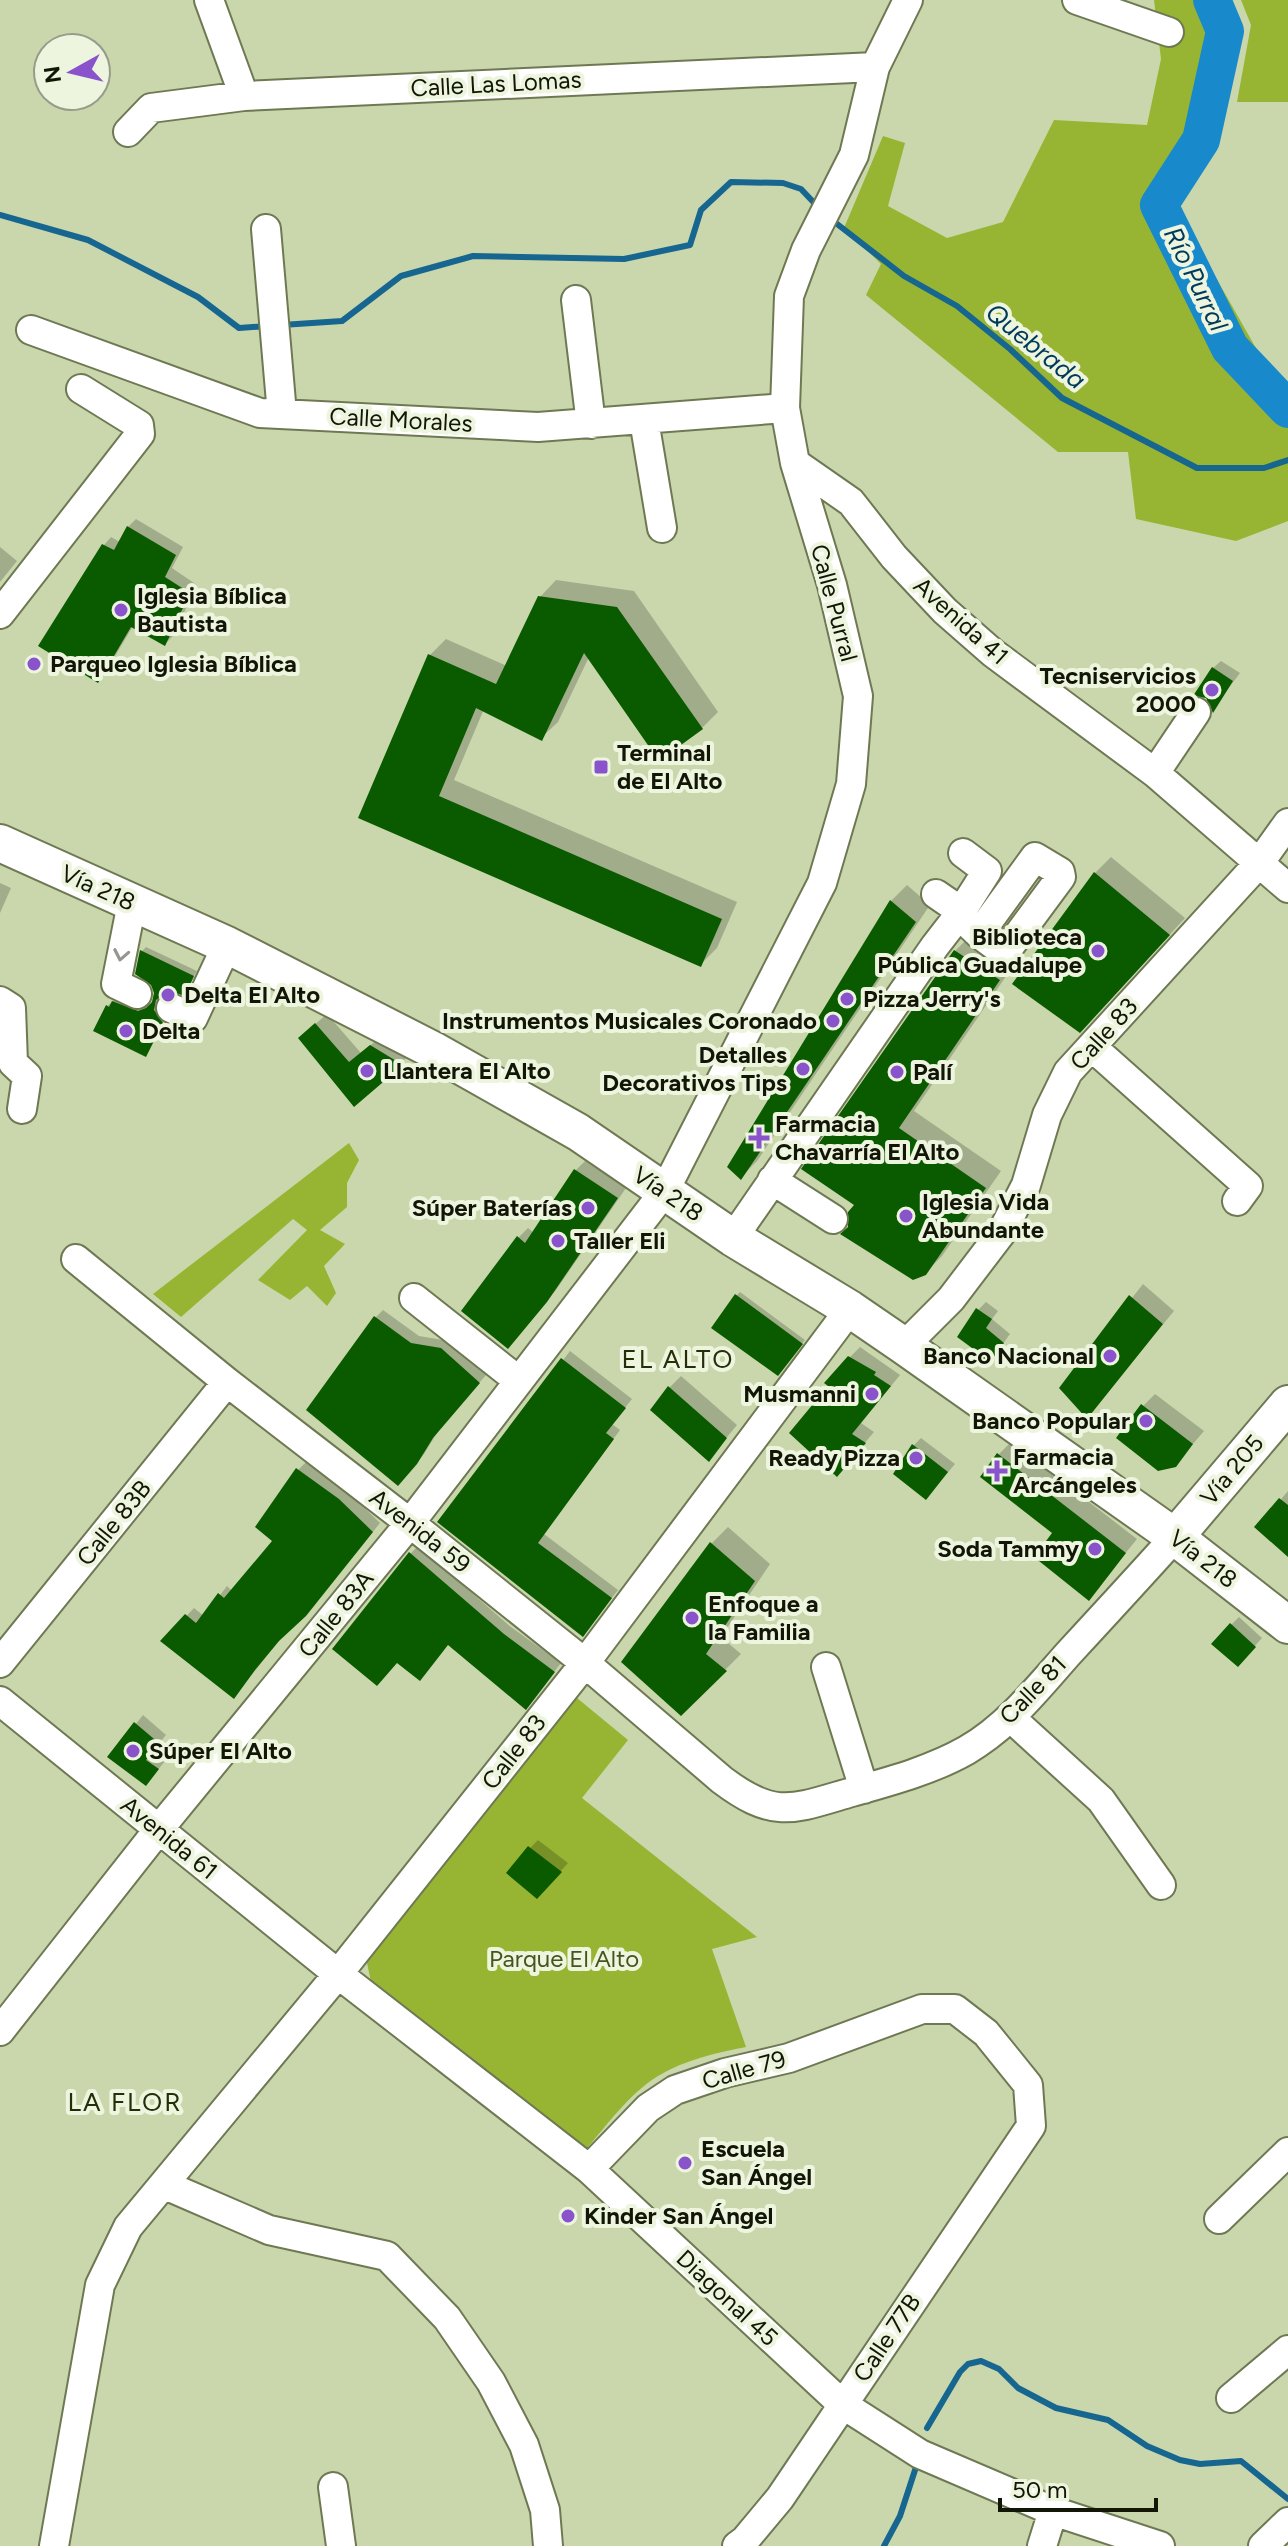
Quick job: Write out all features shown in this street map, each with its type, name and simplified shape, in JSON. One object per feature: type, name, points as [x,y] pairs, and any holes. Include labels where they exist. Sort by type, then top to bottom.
[{"type":"main road","name":"Vía 218","points":[[0,843],[227,945],[433,1050],[578,1132],[733,1238],[850,1309],[904,1346],[1175,1537],[1288,1625]]},
{"type":"main road","name":"Vía 205","points":[[1175,1537],[1288,1404]]},
{"type":"street","points":[[209,0],[244,96]]},
{"type":"street","name":"Calle Purral","points":[[664,1192],[822,883],[851,784],[858,696],[832,585],[795,463],[785,408],[789,296],[806,250],[854,155],[875,67],[908,0]]},
{"type":"street","points":[[1077,0],[1169,32]]},
{"type":"street","name":"Calle Las Lomas","points":[[128,132],[151,108],[244,96],[875,67]]},
{"type":"street","points":[[266,229],[282,414]]},
{"type":"street","points":[[576,300],[591,424]]},
{"type":"street","name":"Calle Morales","points":[[31,330],[260,413],[538,427],[785,408]]},
{"type":"street","points":[[0,614],[140,434],[139,425],[81,389]]},
{"type":"street","points":[[644,420],[662,528]]},
{"type":"street","name":"Avenida 41","points":[[795,463],[851,502],[894,557],[945,611],[993,653],[1155,773],[1288,888]]},
{"type":"street","points":[[1155,773],[1196,712]]},
{"type":"street","name":"Calle 83","points":[[904,1346],[951,1299],[1002,1232],[1026,1185],[1047,1115],[1068,1072],[1260,862],[1288,823]]},
{"type":"street","points":[[733,1238],[935,946],[969,924],[987,871],[963,853]]},
{"type":"street","points":[[936,894],[952,905],[969,924]]},
{"type":"street","points":[[132,903],[116,984],[137,994]]},
{"type":"street","points":[[171,1008],[193,1018],[227,945]]},
{"type":"street","points":[[0,1001],[11,1008],[13,1063],[27,1076],[22,1109]]},
{"type":"street","points":[[1092,1047],[1248,1186],[1237,1201]]},
{"type":"street","points":[[772,1180],[833,1219]]},
{"type":"street","name":"Calle 83A","points":[[0,2031],[159,1829],[410,1523],[664,1192]]},
{"type":"street","name":"Avenida 59","points":[[76,1259],[227,1382],[585,1663],[722,1780],[762,1805]]},
{"type":"street","points":[[414,1298],[519,1381]]},
{"type":"street","name":"Calle 83","points":[[165,2185],[338,1974],[585,1663],[850,1309]]},
{"type":"street","name":"Calle 83B","points":[[0,1663],[227,1382]]},
{"type":"street","name":"Calle 81","points":[[762,1805],[782,1809],[803,1807],[917,1772],[967,1750],[1011,1718],[1175,1537]]},
{"type":"street","points":[[826,1667],[864,1789]]},
{"type":"street","name":"Avenida 61","points":[[0,1701],[338,1974]]},
{"type":"street","points":[[1011,1718],[1101,1800],[1161,1885]]},
{"type":"street","name":"Diagonal 45","points":[[338,1974],[589,2169],[842,2404],[920,2454],[1053,2511],[1160,2546]]},
{"type":"street","name":"Calle 79","points":[[589,2169],[648,2108],[675,2090],[725,2073],[789,2058],[922,2009]]},
{"type":"street","name":"Calle 77B","points":[[737,2546],[780,2498],[1031,2126],[1028,2085],[986,2033],[955,2009],[922,2009]]},
{"type":"street","points":[[1219,2219],[1288,2152]]},
{"type":"street","points":[[54,2546],[100,2285],[128,2227],[165,2185],[269,2230],[387,2256],[447,2318],[491,2382],[524,2445],[545,2510],[548,2546]]},
{"type":"street","points":[[1231,2398],[1288,2350]]},
{"type":"street","points":[[333,2487],[341,2546]]},
{"type":"street","points":[[1042,2546],[1053,2511]]},
{"type":"street","points":[[1263,2546],[1288,2522]]},
{"type":"green space","points":[[1154,0],[1229,0],[1231,8],[1174,204],[1285,399],[1288,399],[1288,521],[1236,541],[1136,519],[1128,452],[1058,452],[866,295],[881,264],[844,228],[883,136],[905,143],[888,206],[947,238],[1003,222],[1054,120],[1147,125],[1161,59]]},
{"type":"green space","points":[[1241,0],[1288,0],[1288,102],[1237,102],[1251,25]]},
{"type":"green space","points":[[349,1143],[359,1160],[347,1183],[347,1207],[320,1230],[345,1244],[324,1266],[336,1293],[327,1306],[307,1286],[290,1300],[258,1280],[307,1230],[293,1219],[181,1317],[153,1294]]},
{"type":"green space","name":"Parque El Alto","points":[[577,1698],[628,1740],[582,1798],[757,1937],[712,1949],[746,2047],[689,2061],[647,2083],[609,2121],[584,2152],[371,1982],[366,1958]]},
{"type":"building","name":"Iglesia Bíblica Bautista","points":[[127,526],[176,555],[165,577],[190,593],[165,646],[131,627],[98,683],[38,646],[102,544],[114,550]]},
{"type":"building","points":[[538,596],[617,607],[703,729],[659,761],[584,653],[542,741],[476,708],[439,796],[722,919],[701,967],[358,818],[428,654],[496,684]]},
{"type":"building","name":"Tecniservicios 2000","points":[[1212,667],[1233,681],[1213,713],[1206,698],[1193,696]]},
{"type":"building","name":"Biblioteca Pública Guadalupe","points":[[1094,872],[1170,935],[1080,1033],[1012,984]]},
{"type":"building","points":[[890,900],[916,922],[741,1180],[727,1167]]},
{"type":"building","points":[[140,950],[194,976],[185,996],[169,991],[156,1000],[154,1010],[163,1023],[146,1057],[93,1031],[106,1005],[109,1007],[112,1001],[138,1011],[152,1002],[154,993],[151,985],[135,974]]},
{"type":"building","points":[[954,950],[1000,980],[899,1128],[986,1188],[926,1275],[913,1280],[840,1234],[848,1227],[848,1212],[854,1205],[801,1169]]},
{"type":"building","name":"Llantera El Alto","points":[[315,1023],[349,1062],[370,1045],[403,1065],[354,1107],[298,1038]]},
{"type":"building","points":[[574,1169],[618,1198],[547,1302],[508,1349],[461,1311],[517,1236],[525,1243]]},
{"type":"building","points":[[735,1294],[803,1344],[778,1376],[711,1328]]},
{"type":"building","name":"Banco Nacional","points":[[1129,1295],[1163,1324],[1087,1419],[1059,1388]]},
{"type":"building","points":[[976,1308],[992,1319],[986,1328],[1004,1343],[987,1366],[968,1352],[972,1348],[957,1337]]},
{"type":"building","points":[[374,1316],[411,1343],[441,1348],[480,1383],[433,1438],[398,1486],[306,1410]]},
{"type":"building","points":[[848,1356],[876,1372],[874,1375],[891,1386],[852,1434],[866,1443],[837,1477],[789,1433],[828,1386],[824,1383]]},
{"type":"building","points":[[561,1358],[626,1408],[606,1433],[614,1439],[538,1543],[612,1598],[583,1637],[437,1522]]},
{"type":"building","points":[[668,1386],[727,1438],[709,1462],[650,1410]]},
{"type":"building","name":"Banco Popular","points":[[1141,1404],[1193,1444],[1176,1467],[1158,1471],[1116,1438]]},
{"type":"building","name":"Ready Pizza","points":[[912,1444],[948,1472],[926,1500],[893,1474]]},
{"type":"building","points":[[997,1453],[1126,1553],[1089,1601],[1034,1557],[1052,1533],[980,1477]]},
{"type":"building","points":[[296,1468],[339,1499],[373,1532],[306,1616],[279,1641],[234,1699],[160,1641],[185,1614],[196,1623],[218,1593],[224,1598],[272,1541],[255,1527]]},
{"type":"building","points":[[1279,1498],[1288,1505],[1288,1557],[1254,1527]]},
{"type":"building","name":"Enfoque a la Familia","points":[[710,1542],[755,1581],[706,1654],[727,1671],[681,1716],[621,1662]]},
{"type":"building","points":[[409,1552],[504,1634],[555,1672],[526,1710],[448,1645],[420,1681],[397,1663],[377,1686],[332,1649]]},
{"type":"building","points":[[1230,1623],[1256,1647],[1238,1667],[1211,1644]]},
{"type":"building","name":"Súper El Alto","points":[[134,1722],[160,1744],[146,1760],[159,1769],[146,1786],[107,1757]]},
{"type":"building","points":[[528,1846],[562,1872],[537,1899],[506,1873]]},
{"type":"waterway","name":"Río Purral","points":[[1212,0],[1225,31],[1201,140],[1159,205],[1230,348],[1288,409]]},
{"type":"waterway","points":[[282,325],[342,321],[401,276],[473,256],[624,259],[690,245],[701,210],[731,182],[783,183],[801,189],[818,207]]},
{"type":"waterway","points":[[0,215],[88,240],[198,297],[239,328],[267,326]]},
{"type":"waterway","name":"Quebrada","points":[[832,220],[904,276],[957,306],[1010,349],[1062,398],[1197,468],[1264,468],[1288,460]]},
{"type":"waterway","points":[[927,2428],[960,2372],[968,2364],[981,2361],[999,2369],[1018,2388],[1056,2408],[1108,2420],[1147,2446],[1180,2460],[1200,2464],[1241,2461],[1288,2499]]},
{"type":"waterway","points":[[884,2546],[900,2516],[918,2461]]},
{"type":"place","name":"Iglesia Bíblica Bautista","points":[[121,610]]},
{"type":"place","name":"Parqueo Iglesia Bíblica","points":[[34,664]]},
{"type":"place","name":"Tecniservicios 2000","points":[[1212,690]]},
{"type":"place","name":"Terminal de El Alto","points":[[601,767]]},
{"type":"place","name":"Biblioteca Pública Guadalupe","points":[[1098,951]]},
{"type":"place","name":"Delta El Alto","points":[[168,995]]},
{"type":"place","name":"Pizza Jerry's","points":[[847,999]]},
{"type":"place","name":"Instrumentos Musicales Coronado","points":[[833,1021]]},
{"type":"place","name":"Delta","points":[[126,1031]]},
{"type":"place","name":"Detalles Decorativos Tips","points":[[803,1069]]},
{"type":"place","name":"Llantera El Alto","points":[[367,1071]]},
{"type":"place","name":"Palí","points":[[897,1072]]},
{"type":"place","name":"Farmacia Chavarría El Alto","points":[[759,1138]]},
{"type":"place","name":"Súper Baterías","points":[[588,1208]]},
{"type":"place","name":"Iglesia Vida Abundante","points":[[906,1216]]},
{"type":"place","name":"Taller Eli","points":[[558,1241]]},
{"type":"place","name":"Banco Nacional","points":[[1110,1356]]},
{"type":"place","name":"Musmanni","points":[[872,1394]]},
{"type":"place","name":"Banco Popular","points":[[1146,1421]]},
{"type":"place","name":"Ready Pizza","points":[[916,1458]]},
{"type":"place","name":"Farmacia Arcángeles","points":[[997,1471]]},
{"type":"place","name":"Soda Tammy","points":[[1095,1549]]},
{"type":"place","name":"Enfoque a la Familia","points":[[692,1618]]},
{"type":"place","name":"Súper El Alto","points":[[133,1751]]},
{"type":"place","name":"Escuela San Ángel","points":[[685,2163]]},
{"type":"place","name":"Kinder San Ángel","points":[[568,2216]]},
{"type":"district","name":"EL ALTO","points":[[678,1359]]},
{"type":"district","name":"LA FLOR","points":[[125,2102]]}]
